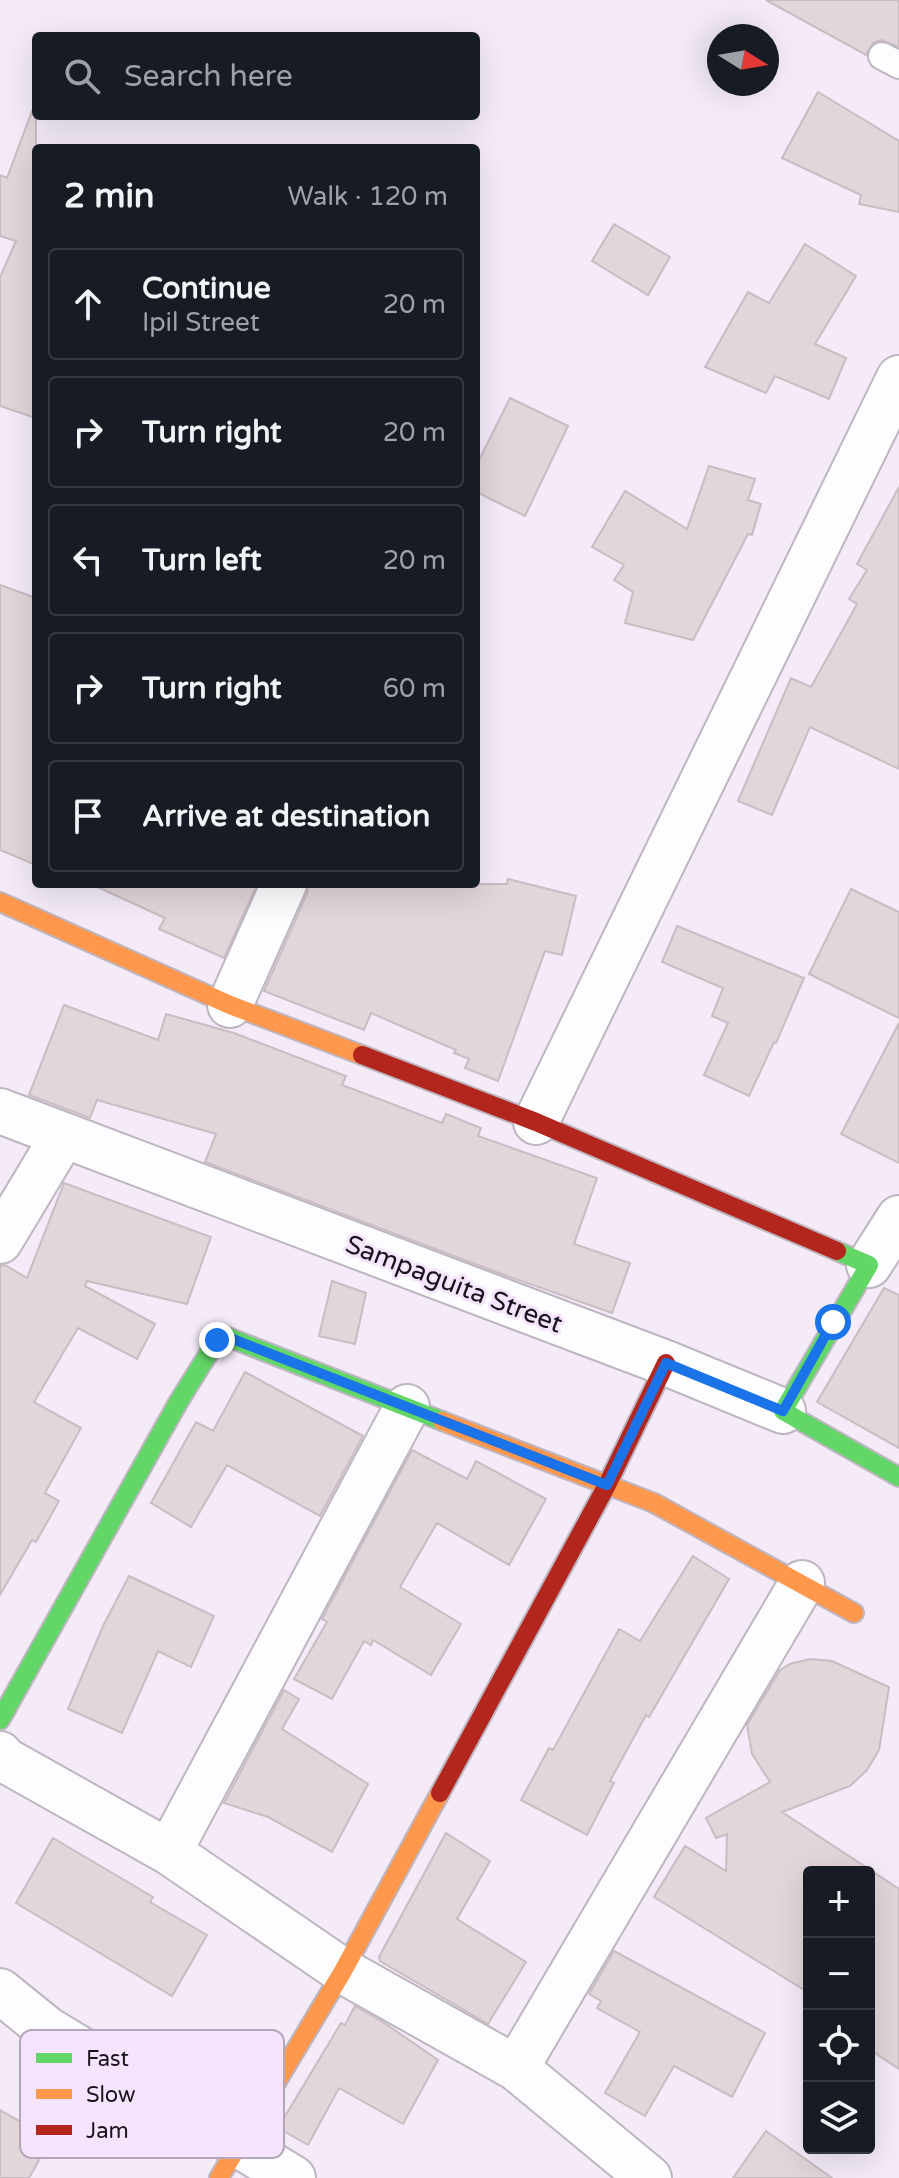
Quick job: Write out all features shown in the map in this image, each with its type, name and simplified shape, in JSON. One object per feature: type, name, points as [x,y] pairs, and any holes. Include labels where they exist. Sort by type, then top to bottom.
[{"type":"street","points":[[536,1122],[899,378]]},
{"type":"street","points":[[230,1005],[282,888]]},
{"type":"street","points":[[0,902],[230,1005],[536,1122],[887,1247],[783,1411]]},
{"type":"street","name":"Sampaguita Street","points":[[0,1111],[666,1363],[783,1411],[899,1477]]},
{"type":"street","points":[[0,1241],[63,1136]]},
{"type":"street","points":[[0,1720],[179,1401],[211,1349],[225,1336],[654,1503],[854,1613]]},
{"type":"street","points":[[284,2069],[343,1971],[607,1485],[666,1363]]},
{"type":"street","points":[[169,1852],[407,1407]]},
{"type":"street","points":[[516,2068],[802,1583]]},
{"type":"street","points":[[0,1754],[5,1760],[77,1802],[169,1852],[343,1971],[516,2068],[649,2178]]},
{"type":"street","points":[[0,1991],[48,2030]]},
{"type":"street","points":[[228,2162],[293,2178]]},
{"type":"building","points":[[766,0],[899,0],[899,47],[881,40],[873,43],[866,55]]},
{"type":"building","points":[[818,92],[899,141],[899,212],[859,204],[861,195],[782,158]]},
{"type":"building","points":[[32,111],[32,120],[36,120],[36,144],[32,144],[32,417],[0,406],[0,277],[16,241],[0,236],[0,175],[7,178]]},
{"type":"building","points":[[614,224],[670,257],[648,295],[592,261]]},
{"type":"building","points":[[805,244],[856,276],[815,344],[846,358],[829,399],[775,376],[766,393],[705,367],[748,292],[769,303]]},
{"type":"building","points":[[510,398],[568,426],[525,516],[480,494],[480,458]]},
{"type":"building","points":[[709,466],[755,479],[748,500],[761,504],[752,535],[748,534],[693,640],[625,623],[633,592],[614,580],[624,565],[592,547],[625,491],[687,529]]},
{"type":"building","points":[[899,487],[899,769],[810,727],[772,815],[738,801],[791,678],[811,687],[857,604],[849,599],[867,570],[857,564]]},
{"type":"building","points":[[0,585],[32,597],[32,863],[0,850]]},
{"type":"building","points":[[508,879],[576,896],[562,955],[545,951],[498,1081],[465,1068],[469,1059],[454,1053],[456,1050],[371,1013],[364,1030],[264,991],[308,888],[480,888],[480,884],[507,884]]},
{"type":"building","points":[[100,888],[255,888],[224,958],[159,929],[165,918]]},
{"type":"building","points":[[851,889],[899,912],[899,1018],[809,974]]},
{"type":"building","points":[[677,926],[804,978],[749,1096],[704,1075],[728,1023],[712,1016],[723,988],[662,962]]},
{"type":"building","points":[[64,1005],[158,1040],[166,1014],[234,1033],[346,1076],[342,1085],[442,1123],[446,1114],[481,1128],[478,1136],[597,1178],[574,1244],[630,1263],[612,1313],[205,1162],[216,1134],[97,1100],[90,1118],[29,1095]]},
{"type":"building","points":[[899,1023],[899,1163],[841,1134]]},
{"type":"building","points":[[64,1183],[211,1237],[187,1304],[87,1281],[85,1286],[155,1324],[137,1359],[78,1328],[34,1402],[81,1428],[45,1493],[59,1501],[0,1595],[0,1266],[5,1265],[27,1278]]},
{"type":"building","points":[[332,1281],[366,1293],[355,1344],[319,1336]]},
{"type":"building","points":[[884,1288],[899,1295],[899,1448],[817,1402]]},
{"type":"building","points":[[245,1372],[363,1436],[320,1516],[227,1465],[191,1527],[151,1503],[196,1422],[213,1431]]},
{"type":"building","points":[[412,1450],[467,1479],[476,1461],[546,1499],[509,1565],[437,1523],[400,1587],[461,1624],[431,1675],[373,1640],[371,1645],[364,1641],[332,1699],[294,1679],[327,1622],[322,1619]]},
{"type":"building","points":[[693,1556],[729,1579],[649,1717],[646,1715],[610,1781],[614,1783],[587,1835],[521,1800],[549,1748],[553,1750],[619,1629],[640,1641]]},
{"type":"building","points":[[129,1576],[214,1616],[191,1667],[158,1651],[122,1733],[68,1709],[103,1626]]},
{"type":"building","points":[[810,1659],[832,1661],[889,1687],[879,1750],[867,1770],[850,1786],[782,1812],[864,1866],[803,1866],[803,1989],[654,1897],[685,1846],[726,1871],[727,1834],[716,1838],[706,1818],[770,1782],[752,1754],[747,1725],[780,1670]]},
{"type":"building","points":[[284,1690],[299,1699],[282,1729],[368,1784],[332,1852],[268,1817],[224,1803]]},
{"type":"building","points":[[446,1833],[490,1861],[457,1919],[526,1962],[488,2024],[380,1961],[379,1957]]},
{"type":"building","points":[[53,1838],[153,1897],[150,1902],[207,1935],[172,1996],[16,1903]]},
{"type":"building","points":[[875,1873],[899,1889],[899,2069],[875,2053]]},
{"type":"building","points":[[614,1951],[765,2033],[732,2097],[674,2066],[645,2116],[605,2093],[640,2032],[597,2008],[601,2001],[589,1994]]},
{"type":"building","points":[[355,2006],[438,2060],[403,2124],[339,2088],[308,2145],[284,2131],[284,2118],[341,2023],[345,2025]]},
{"type":"building","points":[[0,2110],[20,2121],[20,2158],[40,2158],[29,2178],[0,2178]]},
{"type":"building","points":[[766,2131],[832,2178],[733,2178]]},
{"type":"traffic: fast","points":[[837,1251],[869,1265],[783,1411],[899,1477]]},
{"type":"traffic: fast","points":[[0,1720],[179,1401],[217,1340],[225,1336],[442,1421]]},
{"type":"traffic: slow","points":[[0,902],[230,1005],[362,1055]]},
{"type":"traffic: slow","points":[[442,1421],[654,1503],[854,1613]]},
{"type":"traffic: slow","points":[[284,2069],[343,1971],[440,1793]]},
{"type":"traffic: slow","points":[[219,2178],[231,2158]]},
{"type":"traffic: jam","points":[[362,1055],[536,1122],[837,1251]]},
{"type":"traffic: jam","points":[[440,1793],[607,1485],[666,1363]]},
{"type":"route","points":[[217,1340],[225,1336],[607,1485],[640,1411],[666,1363],[783,1411],[833,1322]]}]
